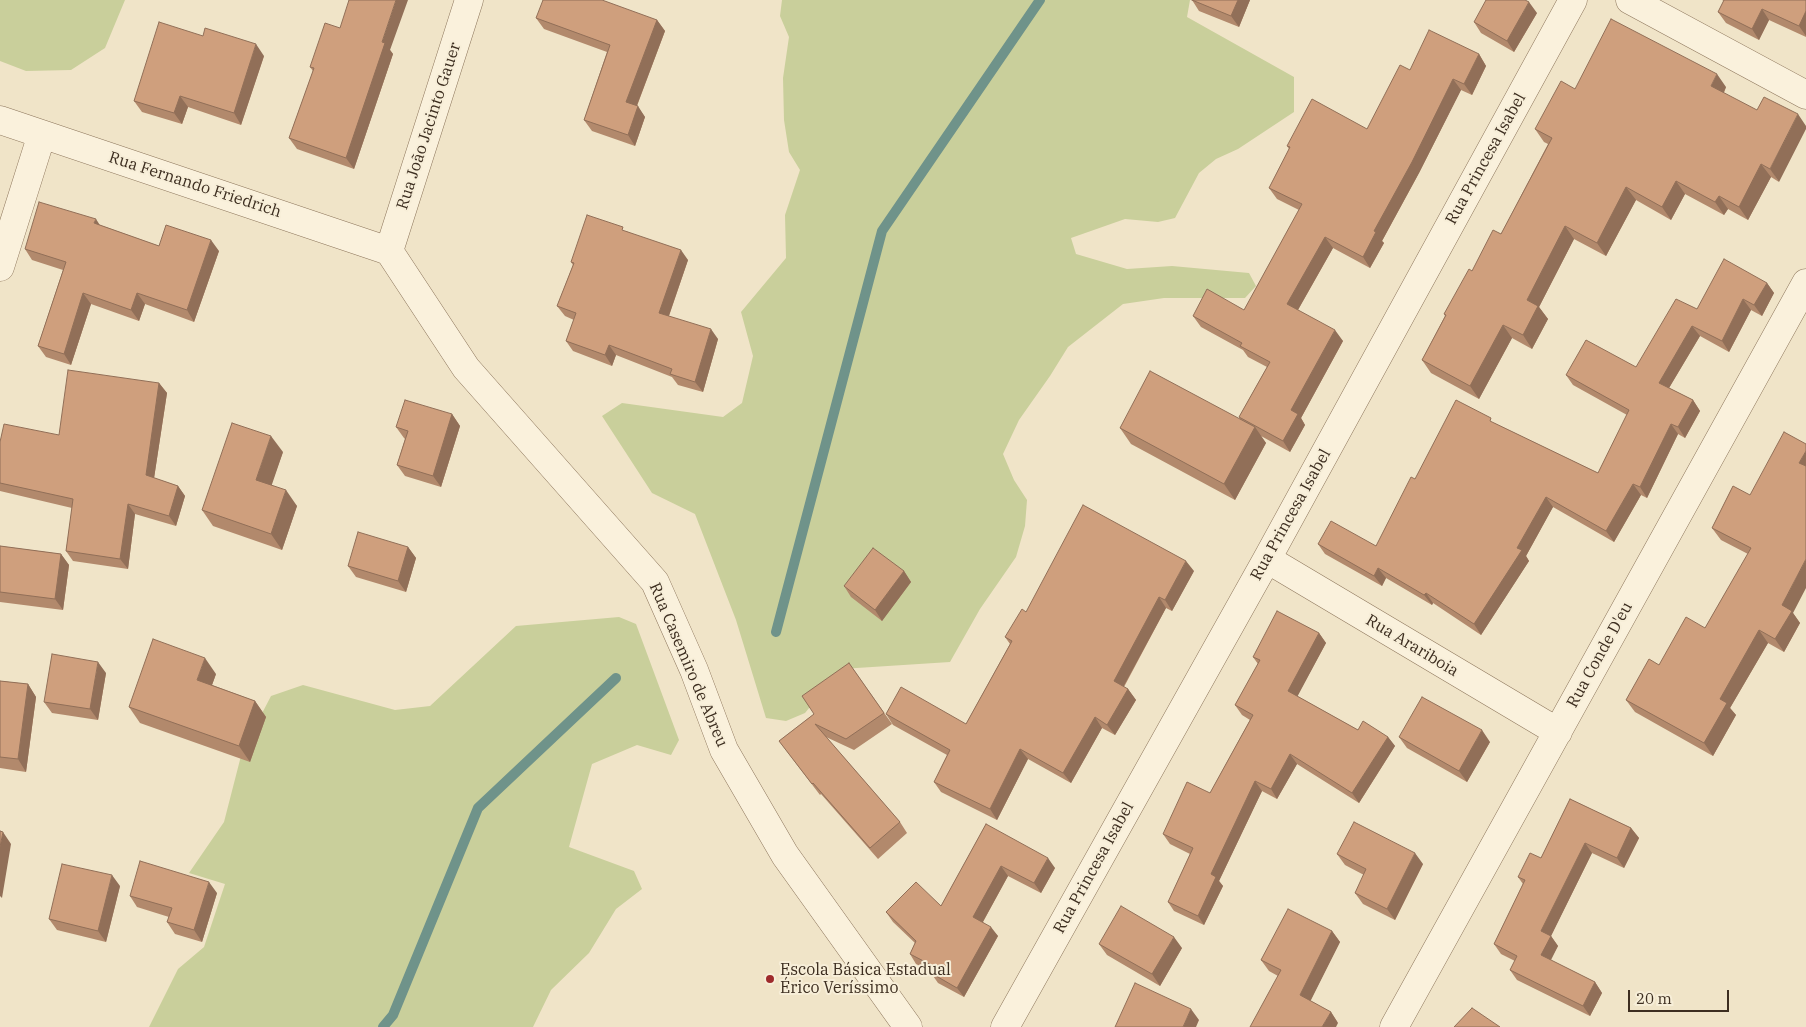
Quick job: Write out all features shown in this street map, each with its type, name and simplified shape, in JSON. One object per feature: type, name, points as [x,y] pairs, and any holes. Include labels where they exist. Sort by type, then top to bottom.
[{"type":"street","name":"Rua João Jacinto Gauer","points":[[389,251],[469,0]]},
{"type":"street","name":"Rua Princesa Isabel","points":[[1005,1027],[1267,559],[1573,0]]},
{"type":"street","points":[[1630,0],[1806,96]]},
{"type":"street","name":"Rua Fernando Friedrich","points":[[0,120],[389,251]]},
{"type":"street","points":[[0,267],[42,134]]},
{"type":"street","name":"Rua Casemiro de Abreu","points":[[389,251],[466,368],[655,582],[694,670],[724,750],[785,855],[908,1027]]},
{"type":"street","name":"Rua Conde D'eu","points":[[1394,1027],[1806,283]]},
{"type":"street","name":"Rua Arariboia","points":[[1267,559],[1558,732]]},
{"type":"green space","points":[[0,0],[125,0],[105,48],[71,70],[26,71],[0,61]]},
{"type":"green space","points":[[782,0],[1190,0],[1187,17],[1294,77],[1294,112],[1238,149],[1216,159],[1199,173],[1175,218],[1158,222],[1125,219],[1071,238],[1076,254],[1127,269],[1172,266],[1249,273],[1256,286],[1245,298],[1164,298],[1123,304],[1068,347],[1019,420],[1003,454],[1014,480],[1027,500],[1025,526],[1016,557],[980,609],[950,662],[841,669],[805,713],[786,721],[766,718],[736,620],[695,514],[652,493],[602,416],[622,403],[723,417],[742,403],[753,356],[741,312],[786,258],[785,215],[800,170],[789,152],[784,120],[783,78],[789,37],[780,16]]},
{"type":"green space","points":[[619,617],[636,624],[679,740],[671,755],[637,745],[592,764],[569,847],[634,871],[642,889],[616,909],[589,953],[551,990],[533,1027],[149,1027],[178,969],[204,947],[225,884],[189,873],[224,822],[242,752],[271,696],[303,685],[395,710],[430,706],[516,626]]},
{"type":"building","points":[[349,0],[396,0],[382,42],[385,43],[346,158],[289,138],[314,68],[310,67],[325,23],[340,28]]},
{"type":"building","points":[[543,0],[602,0],[657,20],[626,102],[638,106],[628,135],[584,120],[610,45],[536,18]]},
{"type":"building","points":[[1192,0],[1238,0],[1231,16]]},
{"type":"building","points":[[1486,0],[1525,0],[1529,2],[1507,41],[1474,22]]},
{"type":"building","points":[[1724,0],[1806,0],[1806,11],[1799,26],[1762,9],[1752,29],[1718,12]]},
{"type":"building","points":[[1611,19],[1717,74],[1711,86],[1757,110],[1764,97],[1798,114],[1770,169],[1761,164],[1739,207],[1719,196],[1715,202],[1676,181],[1662,207],[1626,187],[1597,243],[1565,226],[1527,300],[1538,306],[1523,335],[1503,325],[1470,386],[1422,360],[1446,315],[1444,314],[1469,269],[1472,271],[1493,230],[1501,234],[1552,138],[1535,129],[1561,81],[1575,89]]},
{"type":"building","points":[[159,22],[203,36],[205,28],[256,44],[234,113],[180,96],[174,113],[134,101]]},
{"type":"building","points":[[1429,30],[1479,54],[1464,84],[1453,79],[1412,162],[1374,231],[1376,232],[1363,257],[1325,237],[1287,304],[1335,330],[1291,410],[1298,414],[1283,441],[1239,417],[1270,362],[1240,346],[1242,343],[1193,316],[1207,289],[1244,310],[1302,204],[1269,188],[1290,147],[1287,146],[1312,99],[1367,129],[1400,65],[1410,70]]},
{"type":"building","points":[[39,202],[96,219],[94,223],[159,246],[166,225],[211,240],[187,310],[137,293],[131,310],[83,293],[64,354],[38,346],[66,262],[25,249]]},
{"type":"building","points":[[587,215],[623,227],[622,230],[681,250],[659,313],[711,329],[695,382],[670,374],[672,369],[609,345],[605,355],[566,341],[576,313],[557,306],[574,263],[571,262]]},
{"type":"building","points":[[1724,259],[1767,283],[1754,305],[1743,299],[1722,341],[1692,326],[1659,383],[1693,400],[1678,427],[1671,424],[1640,487],[1633,484],[1606,531],[1546,497],[1517,548],[1522,550],[1474,624],[1426,593],[1424,595],[1378,568],[1374,576],[1318,544],[1331,521],[1376,546],[1411,477],[1415,479],[1456,400],[1491,418],[1490,421],[1598,473],[1629,410],[1566,375],[1586,340],[1636,367],[1676,299],[1697,309]]},
{"type":"building","points":[[68,370],[159,383],[146,475],[178,486],[169,516],[128,504],[120,559],[66,551],[73,499],[0,483],[0,442],[4,424],[59,435]]},
{"type":"building","points":[[1150,371],[1255,427],[1224,484],[1120,428]]},
{"type":"building","points":[[405,400],[452,414],[433,476],[397,465],[408,431],[396,427]]},
{"type":"building","points":[[232,423],[271,436],[256,480],[286,490],[271,534],[202,510]]},
{"type":"building","points":[[1784,432],[1806,444],[1806,451],[1799,463],[1806,466],[1806,559],[1782,605],[1792,611],[1775,639],[1759,630],[1720,699],[1727,703],[1704,743],[1626,700],[1649,659],[1659,665],[1686,617],[1705,628],[1751,548],[1712,528],[1733,486],[1750,495]]},
{"type":"building","points":[[1083,505],[1186,561],[1165,600],[1159,597],[1114,681],[1128,689],[1107,725],[1095,717],[1063,773],[1020,749],[990,809],[934,782],[950,750],[886,714],[901,687],[966,724],[1012,641],[1005,637],[1022,609],[1026,612]]},
{"type":"building","points":[[358,532],[408,547],[398,581],[348,566]]},
{"type":"building","points":[[0,546],[61,554],[55,599],[0,592]]},
{"type":"building","points":[[873,548],[904,571],[875,610],[844,586]]},
{"type":"building","points":[[1277,611],[1319,633],[1288,691],[1358,730],[1363,721],[1388,737],[1352,793],[1290,754],[1271,789],[1255,781],[1211,874],[1216,877],[1198,916],[1168,902],[1193,848],[1163,834],[1187,782],[1210,793],[1253,715],[1235,705],[1260,660],[1253,657]]},
{"type":"building","points":[[153,639],[205,658],[197,680],[255,701],[239,746],[129,707]]},
{"type":"building","points":[[52,654],[98,662],[90,709],[44,702]]},
{"type":"building","points":[[849,663],[884,713],[846,739],[815,724],[900,822],[870,848],[812,784],[779,741],[814,714],[802,696]]},
{"type":"building","points":[[0,681],[28,684],[18,759],[0,757]]},
{"type":"building","points":[[1422,697],[1482,730],[1459,771],[1399,737]]},
{"type":"building","points":[[1570,799],[1631,828],[1617,858],[1585,843],[1541,931],[1551,936],[1541,955],[1595,982],[1583,1006],[1510,970],[1517,956],[1494,944],[1525,880],[1518,877],[1530,853],[1541,858]]},
{"type":"building","points":[[1354,822],[1415,853],[1387,909],[1355,893],[1366,869],[1337,854]]},
{"type":"building","points":[[986,824],[1048,858],[1034,883],[1001,866],[973,917],[991,927],[957,988],[931,973],[935,967],[910,954],[916,941],[886,912],[916,882],[941,906]]},
{"type":"building","points":[[0,831],[3,832],[0,847]]},
{"type":"building","points":[[140,861],[209,882],[194,930],[167,922],[172,908],[130,896]]},
{"type":"building","points":[[62,864],[112,875],[98,931],[49,919]]},
{"type":"building","points":[[1121,906],[1174,937],[1152,974],[1099,944]]},
{"type":"building","points":[[1288,909],[1332,931],[1300,995],[1331,1012],[1322,1027],[1250,1027],[1281,970],[1261,960]]},
{"type":"building","points":[[1135,983],[1191,1009],[1183,1027],[1115,1027]]},
{"type":"building","points":[[1472,1008],[1500,1027],[1454,1027]]},
{"type":"waterway","points":[[776,632],[882,231],[1040,0]]},
{"type":"waterway","points":[[383,1027],[393,1015],[478,808],[616,678]]},
{"type":"place","name":"Escola Básica Estadual Érico Veríssimo","points":[[770,979]]}]
